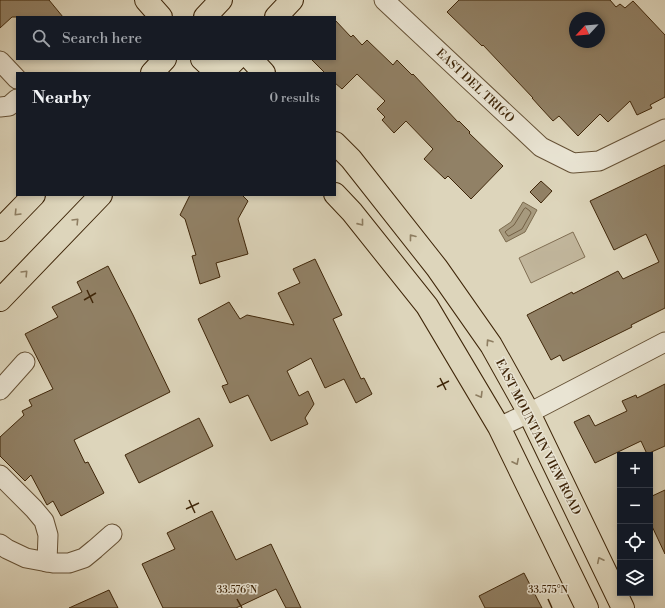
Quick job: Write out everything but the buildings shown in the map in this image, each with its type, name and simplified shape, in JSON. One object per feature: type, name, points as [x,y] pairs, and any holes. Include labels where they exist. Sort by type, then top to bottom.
[{"type":"main road","points":[[146,0],[160,16]]},
{"type":"main road","points":[[277,16],[292,0]]},
{"type":"main road","points":[[153,72],[164,60]]},
{"type":"main road","points":[[203,60],[216,72]]},
{"type":"main road","points":[[223,72],[235,60]]},
{"type":"main road","points":[[252,60],[263,72]]},
{"type":"main road","name":"EAST MOUNTAIN VIEW ROAD","points":[[336,144],[351,159],[436,268],[491,345],[529,412],[623,608]]},
{"type":"main road","points":[[336,195],[352,212],[427,306],[499,427],[587,608]]},
{"type":"main road","points":[[0,230],[33,196]]},
{"type":"main road","points":[[0,300],[100,196]]},
{"type":"street","name":"EAST DEL TRIGO","points":[[384,0],[541,147],[573,162],[599,161],[665,129]]},
{"type":"street","points":[[0,61],[16,78]]},
{"type":"street","points":[[0,107],[9,106],[16,100]]},
{"type":"street","points":[[499,427],[665,342]]},
{"type":"street","points":[[0,390],[25,362]]},
{"type":"street","points":[[0,475],[44,521],[48,535],[47,562]]},
{"type":"street","points":[[0,544],[26,558],[53,563],[69,563],[84,558],[112,534]]},
{"type":"shaded area","points":[[573,232],[585,257],[531,283],[519,258]]},
{"type":"water","points":[[523,202],[537,210],[525,232],[506,242],[499,230],[511,222]]}]
